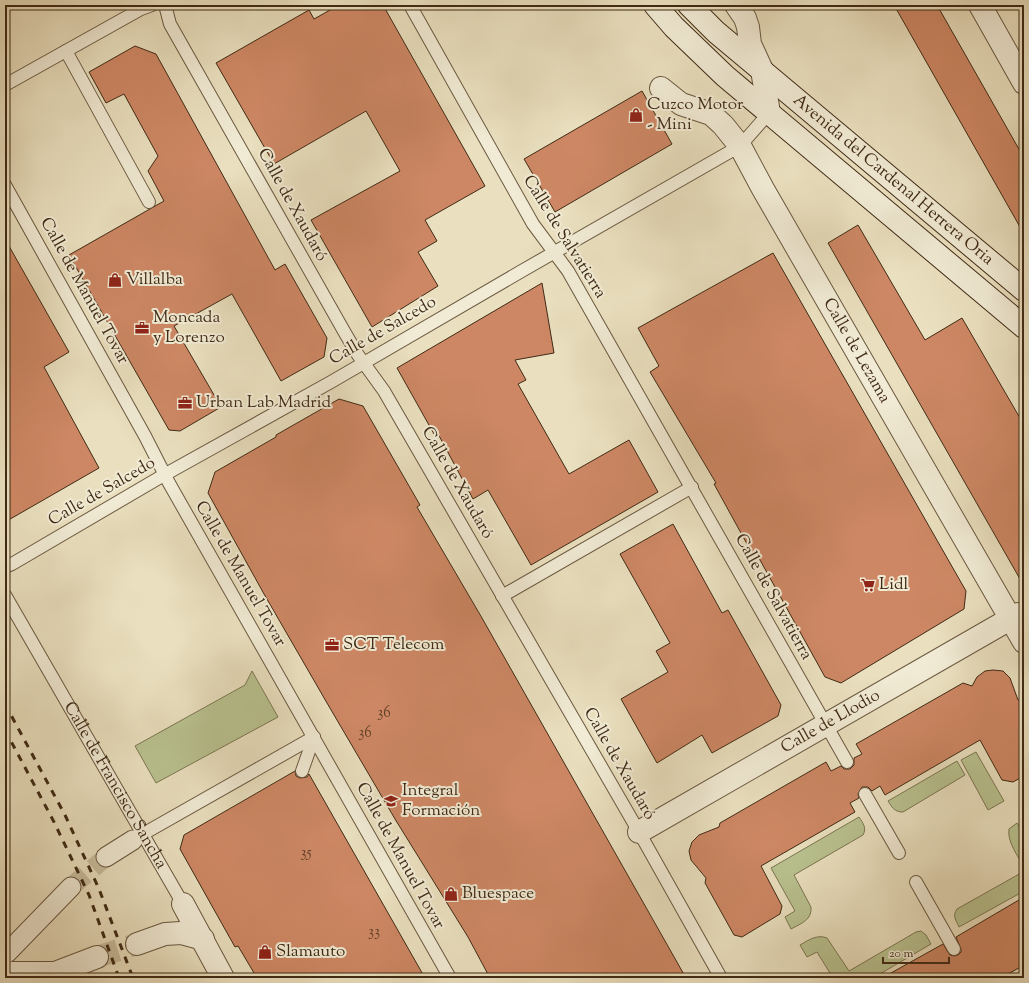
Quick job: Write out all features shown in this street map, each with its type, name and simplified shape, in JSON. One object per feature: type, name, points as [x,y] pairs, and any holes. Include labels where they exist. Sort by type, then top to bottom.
[{"type":"street","name":"Avenida del Cardenal Herrera Oria","points":[[655,5],[674,27],[701,54],[1024,327]]},
{"type":"street","name":"Avenida del Cardenal Herrera Oria","points":[[689,5],[716,32],[1024,290]]},
{"type":"street","name":"Avenida del Cardenal Herrera Oria","points":[[736,5],[745,18],[748,27],[750,44],[762,70],[769,113]]},
{"type":"street","points":[[980,5],[1024,83]]},
{"type":"street","name":"Calle de Lezama","points":[[662,88],[681,104],[711,114],[723,125],[740,146],[763,189],[1017,616],[1024,642]]},
{"type":"street","name":"Calle de Llodio","points":[[639,832],[825,724],[1017,616]]},
{"type":"street","points":[[106,858],[138,837]]},
{"type":"street","points":[[71,887],[6,963],[55,973],[98,957]]},
{"type":"street","points":[[165,934],[175,923],[183,904]]},
{"type":"street","name":"Calle de Francisco Sancha","points":[[183,904],[223,978]]},
{"type":"street","points":[[137,944],[165,934],[181,933],[203,939]]},
{"type":"lane","points":[[5,85],[141,9],[152,5]]},
{"type":"lane","name":"Calle de Xaudaró","points":[[165,5],[170,24],[341,326],[384,391],[639,832],[721,978]]},
{"type":"lane","name":"Calle de Salvatierra","points":[[410,5],[533,224],[568,271],[847,762]]},
{"type":"lane","points":[[66,51],[149,202]]},
{"type":"lane","name":"Calle de Salcedo","points":[[5,567],[164,475],[324,386],[740,146],[769,113]]},
{"type":"lane","name":"Calle de Manuel Tovar","points":[[5,184],[145,436],[164,475],[450,978]]},
{"type":"lane","points":[[502,596],[692,487]]},
{"type":"lane","name":"Calle de Francisco Sancha","points":[[5,595],[138,837],[183,904]]},
{"type":"lane","points":[[302,771],[314,737]]},
{"type":"lane","points":[[138,837],[314,737]]},
{"type":"lane","points":[[865,794],[899,853]]},
{"type":"lane","points":[[916,882],[954,949]]},
{"type":"green space","points":[[252,671],[278,717],[156,783],[135,746],[245,685]]},
{"type":"green space","points":[[976,752],[1004,801],[988,810],[961,760]]},
{"type":"green space","points":[[957,761],[965,775],[903,812],[895,810],[888,801]]},
{"type":"green space","points":[[859,817],[865,828],[863,835],[794,875],[811,907],[811,911],[806,921],[791,929],[785,917],[795,911],[771,868]]},
{"type":"green space","points":[[1017,823],[1024,835],[1024,867],[1014,849],[1009,834],[1009,829]]},
{"type":"green space","points":[[1021,873],[1024,877],[1024,891],[959,927],[955,916],[957,909]]},
{"type":"green space","points":[[921,931],[926,935],[931,944],[873,978],[833,978],[817,952],[807,957],[800,945],[816,937],[827,938],[849,971],[916,932]]},
{"type":"building","points":[[339,5],[383,5],[485,186],[425,220],[437,241],[418,252],[438,286],[372,327],[311,220],[400,171],[366,111],[274,164],[216,63],[309,10],[314,19]]},
{"type":"building","points":[[894,5],[937,5],[1024,158],[1024,234]]},
{"type":"building","points":[[135,46],[156,54],[275,270],[285,264],[327,338],[324,357],[281,381],[232,294],[174,326],[221,407],[180,431],[169,430],[69,255],[164,201],[148,171],[158,156],[124,94],[106,103],[89,72]]},
{"type":"building","points":[[642,91],[672,144],[555,212],[524,159]]},
{"type":"building","points":[[858,225],[925,340],[962,318],[1024,425],[1024,586],[828,243]]},
{"type":"building","points":[[5,239],[69,352],[44,367],[99,468],[5,522]]},
{"type":"building","points":[[773,253],[966,591],[964,609],[841,683],[825,677],[755,551],[752,553],[714,484],[716,483],[650,372],[659,366],[638,328]]},
{"type":"building","points":[[542,283],[554,353],[515,360],[526,380],[518,384],[569,474],[629,440],[658,492],[531,565],[488,490],[473,499],[437,432],[434,434],[397,368]]},
{"type":"building","points":[[339,399],[363,406],[420,505],[417,507],[482,618],[686,978],[490,978],[468,937],[395,819],[327,703],[208,493],[215,472]]},
{"type":"building","points":[[673,524],[722,613],[728,610],[781,705],[778,716],[712,753],[702,735],[657,763],[621,699],[668,672],[656,651],[670,643],[620,554]]},
{"type":"building","points":[[985,671],[1003,671],[1010,678],[1018,700],[1024,701],[1024,776],[1013,782],[1002,780],[980,740],[885,795],[880,786],[872,791],[868,787],[862,787],[858,794],[859,798],[850,803],[855,812],[761,866],[782,906],[780,914],[742,937],[734,935],[705,883],[706,878],[691,860],[689,851],[692,842],[699,835],[719,827],[720,823],[826,762],[831,771],[841,766],[844,769],[850,769],[854,765],[854,758],[862,754],[856,744],[963,683],[972,686],[977,677]]},
{"type":"building","points":[[295,771],[296,776],[300,778],[307,777],[309,774],[425,978],[257,978],[238,946],[235,947],[180,849],[184,835]]},
{"type":"building","points":[[1024,897],[1024,965],[1001,978],[882,978],[943,944],[950,955],[958,955],[961,952],[961,949],[956,937]]},
{"type":"tunnel","points":[[71,887],[106,857]]},
{"type":"tunnel","points":[[97,957],[137,944]]},
{"type":"railway","points":[[5,704],[65,815],[99,889],[133,978]]},
{"type":"railway","points":[[5,730],[54,822],[89,895],[119,978]]},
{"type":"place","name":"Cuzco Motor - Mini","points":[[636,115]]},
{"type":"place","name":"Villalba","points":[[115,280]]},
{"type":"place","name":"Moncada y Lorenzo","points":[[142,328]]},
{"type":"place","name":"Urban Lab Madrid","points":[[185,403]]},
{"type":"place","name":"Lidl","points":[[868,585]]},
{"type":"place","name":"SCT Telecom","points":[[332,645]]},
{"type":"place","name":"Integral Formación","points":[[391,801]]},
{"type":"place","name":"Bluespace","points":[[451,894]]},
{"type":"place","name":"Slamauto","points":[[265,952]]}]
